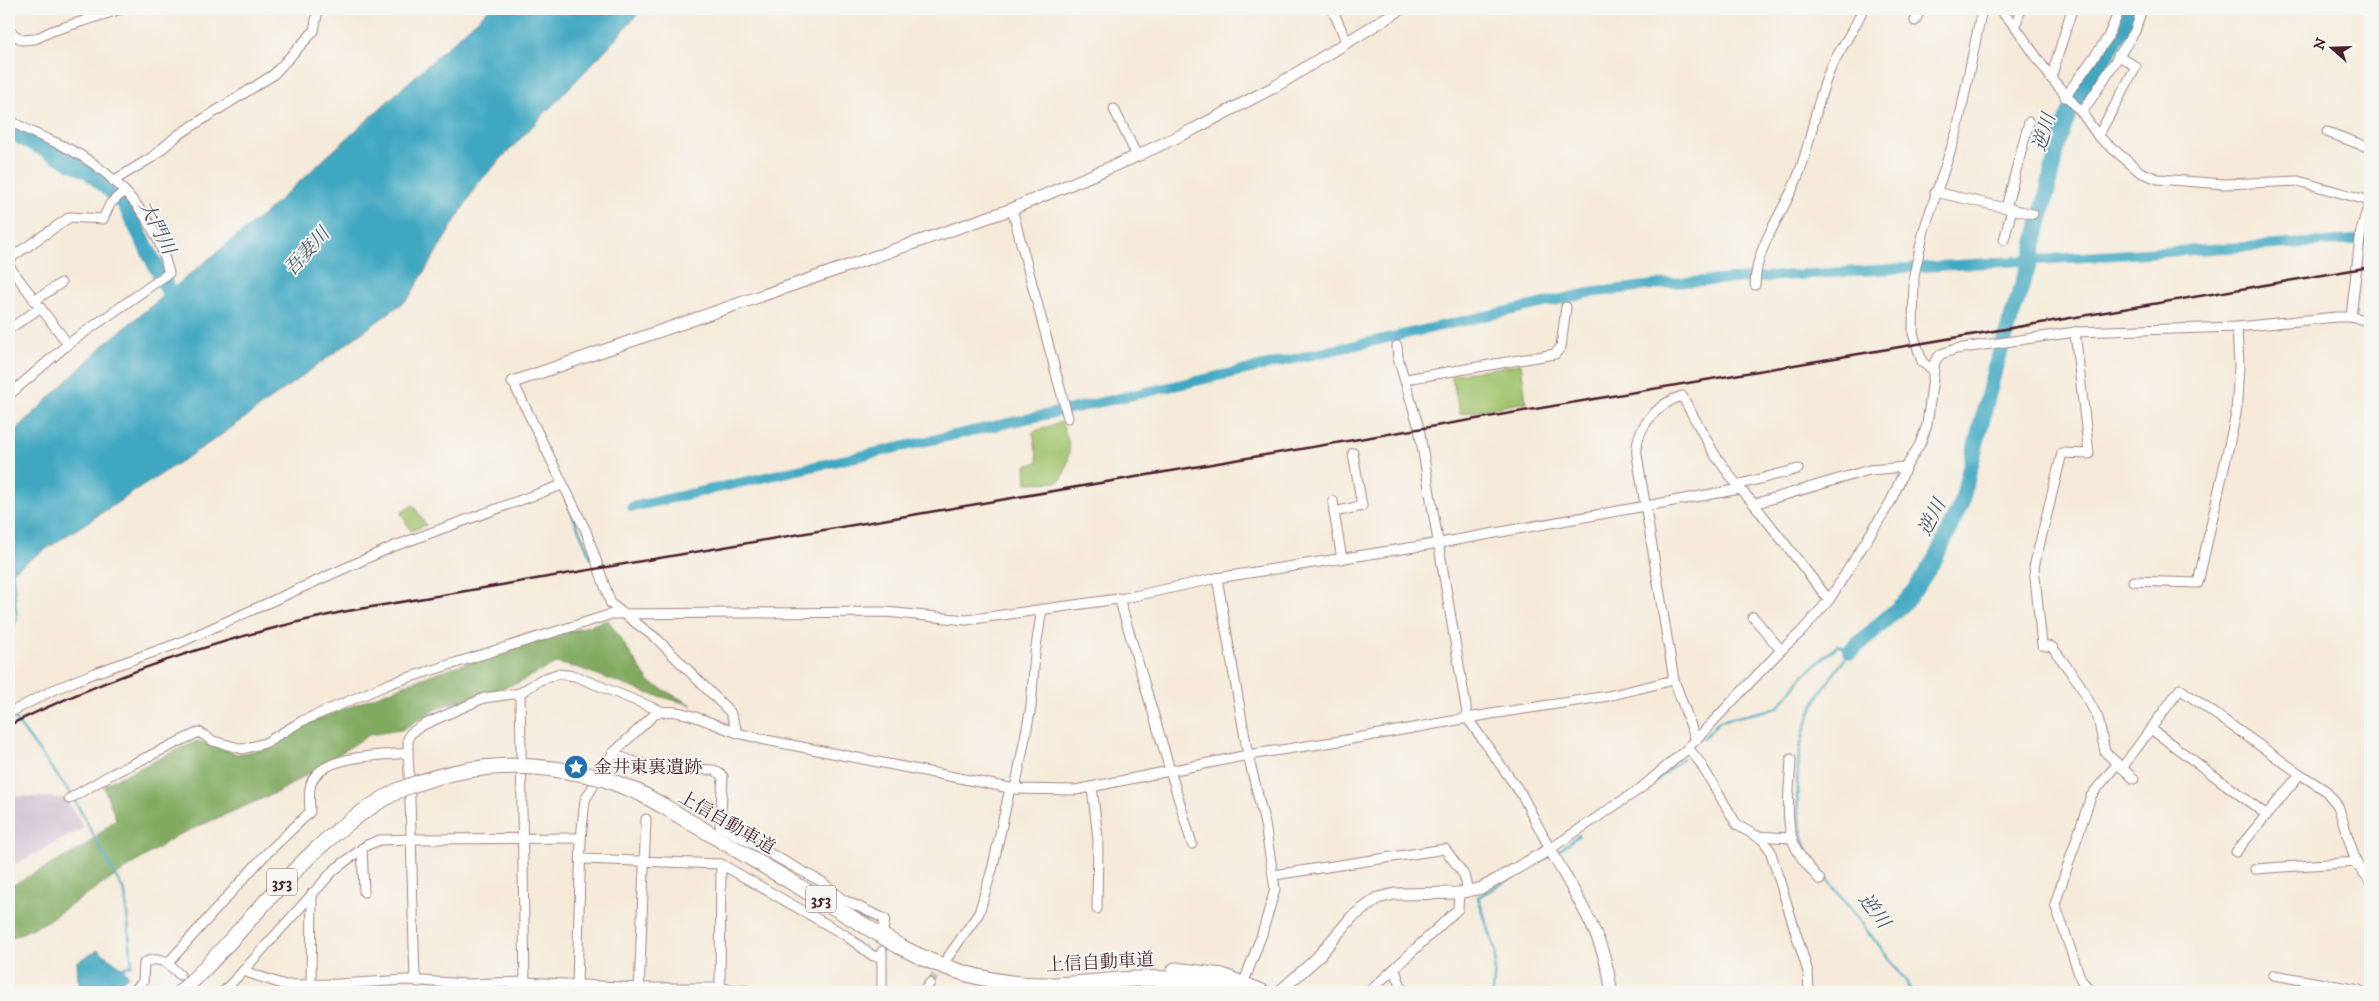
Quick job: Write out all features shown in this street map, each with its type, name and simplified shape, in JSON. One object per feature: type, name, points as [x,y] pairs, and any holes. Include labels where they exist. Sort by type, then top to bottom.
[{"type":"highway","name":"上信自動車道","points":[[181,992],[310,854],[361,811],[402,793],[475,776],[509,772],[554,775],[603,782],[640,793],[918,956],[962,973],[987,980],[1016,984],[1050,985],[1171,978],[1198,983],[1226,992]]},
{"type":"highway","name":"上信自動車道","points":[[603,782],[667,816],[910,960],[970,985],[1014,992]]},
{"type":"highway","name":"上信自動車道","points":[[193,992],[281,893],[313,861],[343,834],[402,793]]},
{"type":"highway","name":"353","points":[[1050,985],[1147,971],[1188,970],[1222,976],[1262,992]]},
{"type":"highway","name":"上信自動車道","points":[[1085,992],[1159,987],[1211,992]]},
{"type":"street","points":[[9,31],[22,40],[35,39],[52,31],[121,9]]},
{"type":"street","points":[[112,180],[150,158],[178,135],[273,75],[314,31],[317,14],[315,9]]},
{"type":"street","points":[[1332,9],[1347,42]]},
{"type":"street","points":[[738,733],[730,712],[656,640],[611,604],[586,531],[513,382],[1012,209],[1137,156],[1276,86],[1401,9]]},
{"type":"street","points":[[1755,280],[1764,245],[1798,177],[1830,70],[1862,9]]},
{"type":"street","points":[[1915,21],[1921,9]]},
{"type":"street","points":[[1933,370],[1922,362],[1912,333],[1914,275],[1935,192],[1956,131],[1982,9]]},
{"type":"street","points":[[1999,9],[2015,26],[2050,78],[2098,136],[2140,172],[2158,179],[2224,184],[2298,180],[2370,200],[2362,230],[2351,317]]},
{"type":"street","points":[[2015,26],[2022,9]]},
{"type":"street","points":[[2050,78],[2072,9]]},
{"type":"street","points":[[2068,100],[2107,39],[2120,9]]},
{"type":"street","points":[[2080,112],[2135,31],[2142,9]]},
{"type":"street","points":[[2098,136],[2136,67],[2118,55]]},
{"type":"street","points":[[1114,109],[1137,156]]},
{"type":"street","points":[[9,119],[17,126],[71,150],[124,191],[139,207],[154,230],[169,274],[68,344],[9,396]]},
{"type":"street","points":[[2004,240],[2009,209],[2029,122]]},
{"type":"street","points":[[2327,132],[2370,148]]},
{"type":"street","points":[[9,259],[70,217],[103,219],[110,204],[124,191]]},
{"type":"street","points":[[1935,192],[2033,214]]},
{"type":"street","points":[[1012,209],[1068,418]]},
{"type":"street","points":[[9,266],[68,344]]},
{"type":"street","points":[[9,329],[61,283]]},
{"type":"street","points":[[1406,380],[1555,354],[1561,347],[1566,307]]},
{"type":"street","points":[[1279,992],[1316,959],[1352,917],[1368,904],[1394,894],[1464,892],[1482,888],[1552,853],[1691,751],[1696,740],[1781,650],[1801,632],[1829,600],[1891,501],[1906,467],[1920,444],[1927,425],[1935,361],[1941,354],[1948,350],[2009,343],[2075,332],[2237,327],[2351,317],[2370,321]]},
{"type":"street","points":[[2133,581],[2198,583],[2236,414],[2239,366],[2237,327]]},
{"type":"street","points":[[2075,332],[2088,454],[2062,453],[2034,567],[2042,645],[2052,647],[2079,683],[2098,718],[2106,752],[2134,779]]},
{"type":"street","points":[[1397,346],[1398,358],[1419,428],[1468,719],[1522,795],[1601,945],[1610,971],[1611,992]]},
{"type":"street","points":[[1696,740],[1674,680],[1635,444],[1637,436],[1657,410],[1673,399],[1682,396],[1715,455],[1738,487],[1754,504],[1829,600]]},
{"type":"street","points":[[1334,512],[1362,506],[1352,453]]},
{"type":"street","points":[[1754,504],[1869,470],[1906,467]]},
{"type":"street","points":[[68,799],[199,732],[213,742],[243,749],[265,743],[302,721],[391,684],[594,619],[622,614],[886,612],[966,620],[1119,598],[1217,578],[1440,544],[1644,507],[1738,487],[1798,468]]},
{"type":"street","points":[[12,711],[53,690],[92,674],[179,643],[392,547],[562,485]]},
{"type":"street","points":[[1333,500],[1342,559]]},
{"type":"street","points":[[1217,578],[1248,755],[1265,824],[1275,889],[1272,903],[1245,979]]},
{"type":"street","points":[[1119,598],[1192,844]]},
{"type":"street","points":[[943,964],[979,913],[993,866],[1031,707],[1035,653],[1042,609]]},
{"type":"street","points":[[1753,616],[1781,650]]},
{"type":"street","points":[[418,982],[415,975],[413,924],[413,839],[408,753],[410,734],[421,726],[484,698],[520,693],[540,680],[557,674],[566,674],[661,712]]},
{"type":"street","points":[[577,985],[581,838],[586,800],[613,753],[654,715],[661,712],[677,711],[761,740],[1012,789],[1076,790],[1248,755],[1608,696],[1674,680]]},
{"type":"street","points":[[2092,992],[2081,980],[2055,904],[2091,796],[2120,766],[2151,729],[2180,689],[2325,790],[2338,806],[2357,862],[2370,880]]},
{"type":"street","points":[[520,693],[525,982]]},
{"type":"street","points":[[2151,729],[2267,815]]},
{"type":"street","points":[[1691,751],[1737,825],[1762,840],[1770,850],[1808,972],[1810,992]]},
{"type":"street","points":[[168,963],[263,857],[310,812],[311,784],[321,770],[339,761],[408,753]]},
{"type":"street","points":[[613,753],[627,761],[650,767],[714,770],[723,776],[720,826],[822,882],[842,899],[885,919],[883,931]]},
{"type":"street","points":[[1791,760],[1789,805],[1792,838],[1802,859],[1820,880]]},
{"type":"street","points":[[2236,852],[2300,774]]},
{"type":"street","points":[[1092,787],[1098,840],[1098,909]]},
{"type":"street","points":[[639,990],[646,819]]},
{"type":"street","points":[[1756,836],[1792,838]]},
{"type":"street","points":[[223,992],[334,870],[362,848],[380,840],[581,838]]},
{"type":"street","points":[[362,848],[364,892]]},
{"type":"street","points":[[1274,876],[1445,849],[1464,875],[1464,892],[1458,910],[1370,992]]},
{"type":"street","points":[[581,859],[721,864],[845,935],[873,956],[882,954],[882,992]]},
{"type":"street","points":[[2255,869],[2357,862]]},
{"type":"street","points":[[720,988],[721,864]]},
{"type":"street","points":[[311,984],[312,893]]},
{"type":"street","points":[[132,992],[143,982],[144,963],[157,960],[168,963],[180,975]]},
{"type":"street","points":[[1395,970],[1403,992]]},
{"type":"street","points":[[243,972],[285,985],[407,980],[466,984],[525,982],[639,990],[720,988],[756,992]]},
{"type":"street","points":[[2274,975],[2362,992]]},
{"type":"street","points":[[923,992],[930,983]]},
{"type":"shaded area","points":[[9,796],[65,798],[84,828],[9,867]]},
{"type":"green space","points":[[1521,364],[1526,402],[1460,414],[1451,375]]},
{"type":"green space","points":[[1061,422],[1069,444],[1069,457],[1062,479],[1056,482],[1027,483],[1026,466],[1038,462],[1033,432]]},
{"type":"green space","points":[[413,505],[426,525],[411,531],[401,513]]},
{"type":"green space","points":[[608,620],[649,682],[692,705],[647,693],[579,668],[556,663],[518,683],[440,707],[401,730],[369,735],[282,790],[176,836],[42,924],[9,939],[9,887],[82,848],[116,819],[103,785],[197,741],[238,754],[265,749],[306,724],[438,672]]},
{"type":"water","name":"吾妻川","points":[[489,9],[642,9],[614,41],[478,183],[408,299],[220,436],[9,573],[9,437],[107,342],[264,214]]},
{"type":"water","points":[[98,950],[123,968],[128,975],[111,992],[76,992],[81,987],[78,979],[77,962]]},
{"type":"waterway","name":"逆川","points":[[1851,651],[1907,600],[1935,559],[1961,504],[1995,368],[2033,252],[2060,137],[2070,111],[2124,27],[2131,9]]},
{"type":"waterway","name":"大門川","points":[[9,131],[88,171],[124,203],[168,290],[185,306]]},
{"type":"waterway","points":[[632,507],[1589,293],[1670,283],[2370,239]]},
{"type":"waterway","points":[[566,500],[591,558]]},
{"type":"waterway","points":[[9,633],[17,619],[12,567]]},
{"type":"waterway","name":"逆川","points":[[1703,738],[1720,721],[1777,708],[1804,675],[1838,645],[1851,651],[1819,695],[1805,727],[1798,763],[1797,802],[1799,820],[1808,854],[1906,981],[1911,992]]},
{"type":"waterway","points":[[12,715],[71,794]]},
{"type":"waterway","points":[[1642,793],[1683,758]]},
{"type":"waterway","points":[[74,799],[125,893],[132,965],[123,968]]},
{"type":"waterway","points":[[1556,853],[1579,835]]},
{"type":"waterway","points":[[1493,992],[1496,952],[1478,897],[1551,856]]},
{"type":"tunnel","points":[[930,983],[943,964]]},
{"type":"tunnel","points":[[180,975],[197,992]]},
{"type":"railway","points":[[9,725],[90,689],[172,658],[256,633],[342,612],[2370,267]]},
{"type":"place","name":"金井東裏遺跡","points":[[576,767]]}]
